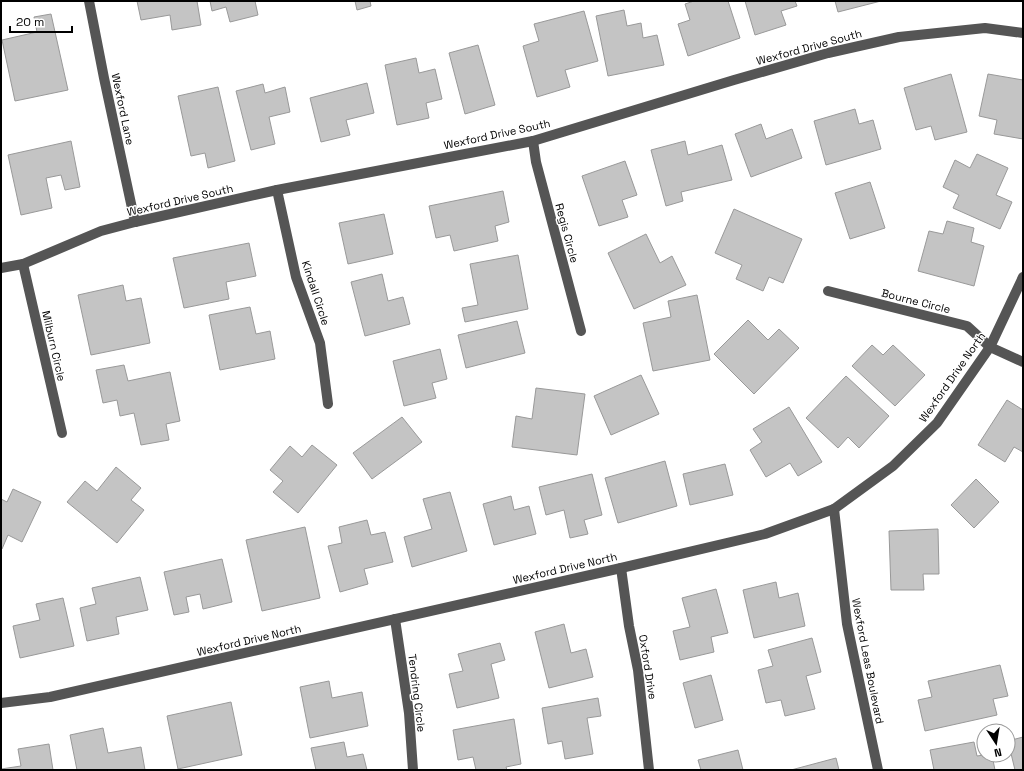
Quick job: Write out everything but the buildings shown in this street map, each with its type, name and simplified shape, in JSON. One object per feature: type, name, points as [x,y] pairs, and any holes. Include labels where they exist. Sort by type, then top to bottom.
[{"type":"street","name":"Wexford Lane","points":[[89,1],[135,222]]},
{"type":"street","name":"Wexford Drive South","points":[[1,268],[23,264],[101,231],[135,222],[277,190],[533,141],[828,53],[898,37],[985,28],[1023,33]]},
{"type":"street","name":"Regis Circle","points":[[533,141],[536,162],[581,331]]},
{"type":"street","name":"Kindall Circle","points":[[277,190],[296,277],[320,343],[328,404]]},
{"type":"street","name":"Milburn Circle","points":[[23,264],[62,433]]},
{"type":"street","name":"Wexford Drive North","points":[[1,703],[50,697],[621,568],[765,534],[834,508],[894,466],[937,422],[990,347],[1023,277]]},
{"type":"street","name":"Bourne Circle","points":[[828,291],[967,326],[990,347],[1023,362]]},
{"type":"street","name":"Wexford Leas Boulevard","points":[[834,508],[847,624],[878,770]]},
{"type":"street","name":"Oxford Drive","points":[[621,568],[629,626],[638,670],[649,770]]},
{"type":"street","name":"Tendring Circle","points":[[395,619],[409,713],[413,770]]}]
